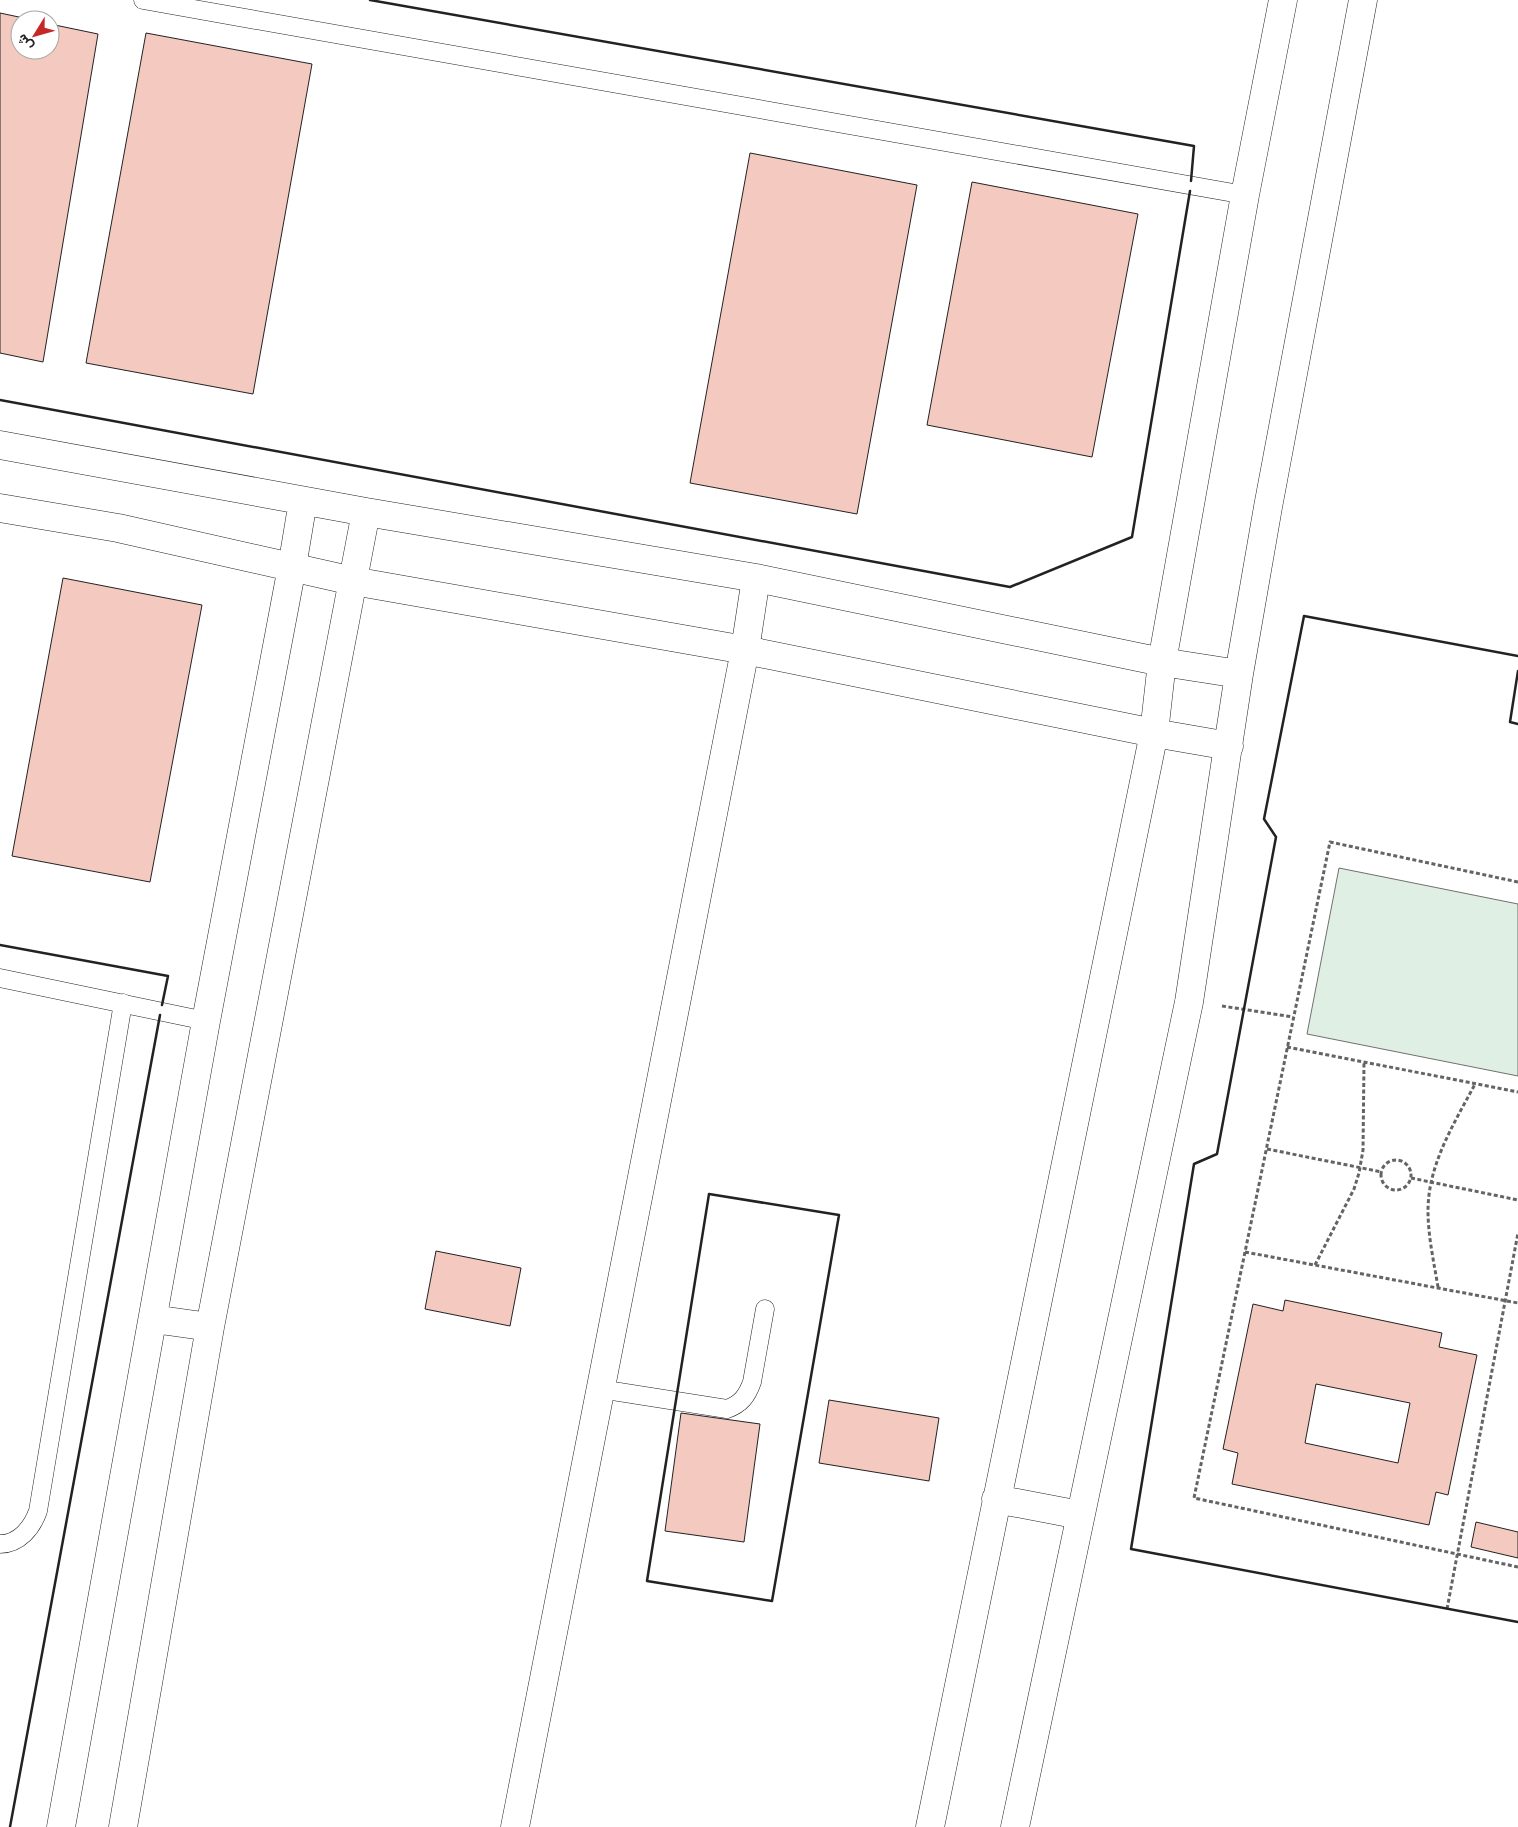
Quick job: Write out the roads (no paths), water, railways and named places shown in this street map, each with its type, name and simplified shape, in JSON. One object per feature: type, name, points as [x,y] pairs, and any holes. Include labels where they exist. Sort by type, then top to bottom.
[{"type":"street","points":[[930,1827],[1154,733],[1162,662],[1245,195],[1283,0]]},
{"type":"street","points":[[1014,1827],[1189,1002],[1239,674],[1268,507],[1363,0]]},
{"type":"street","points":[[0,445],[303,501],[756,578],[1162,662],[1239,674]]},
{"type":"street","points":[[61,1827],[206,1020],[303,501]]},
{"type":"street","points":[[0,508],[118,528],[353,580],[745,650],[1154,733],[1229,746]]},
{"type":"street","points":[[123,1827],[210,1328],[366,512]]},
{"type":"street","points":[[515,1827],[745,650],[756,578]]},
{"type":"street","points":[[153,1319],[210,1328]]},
{"type":"street","points":[[996,1499],[1080,1515]]},
{"type":"lane","points":[[142,0],[1245,195]]},
{"type":"lane","points":[[0,978],[206,1020]]},
{"type":"lane","points":[[0,1544],[15,1540],[25,1533],[33,1523],[38,1511],[123,1003]]},
{"type":"lane","points":[[600,1390],[727,1409],[735,1406],[748,1393],[752,1382],[765,1309]]}]
